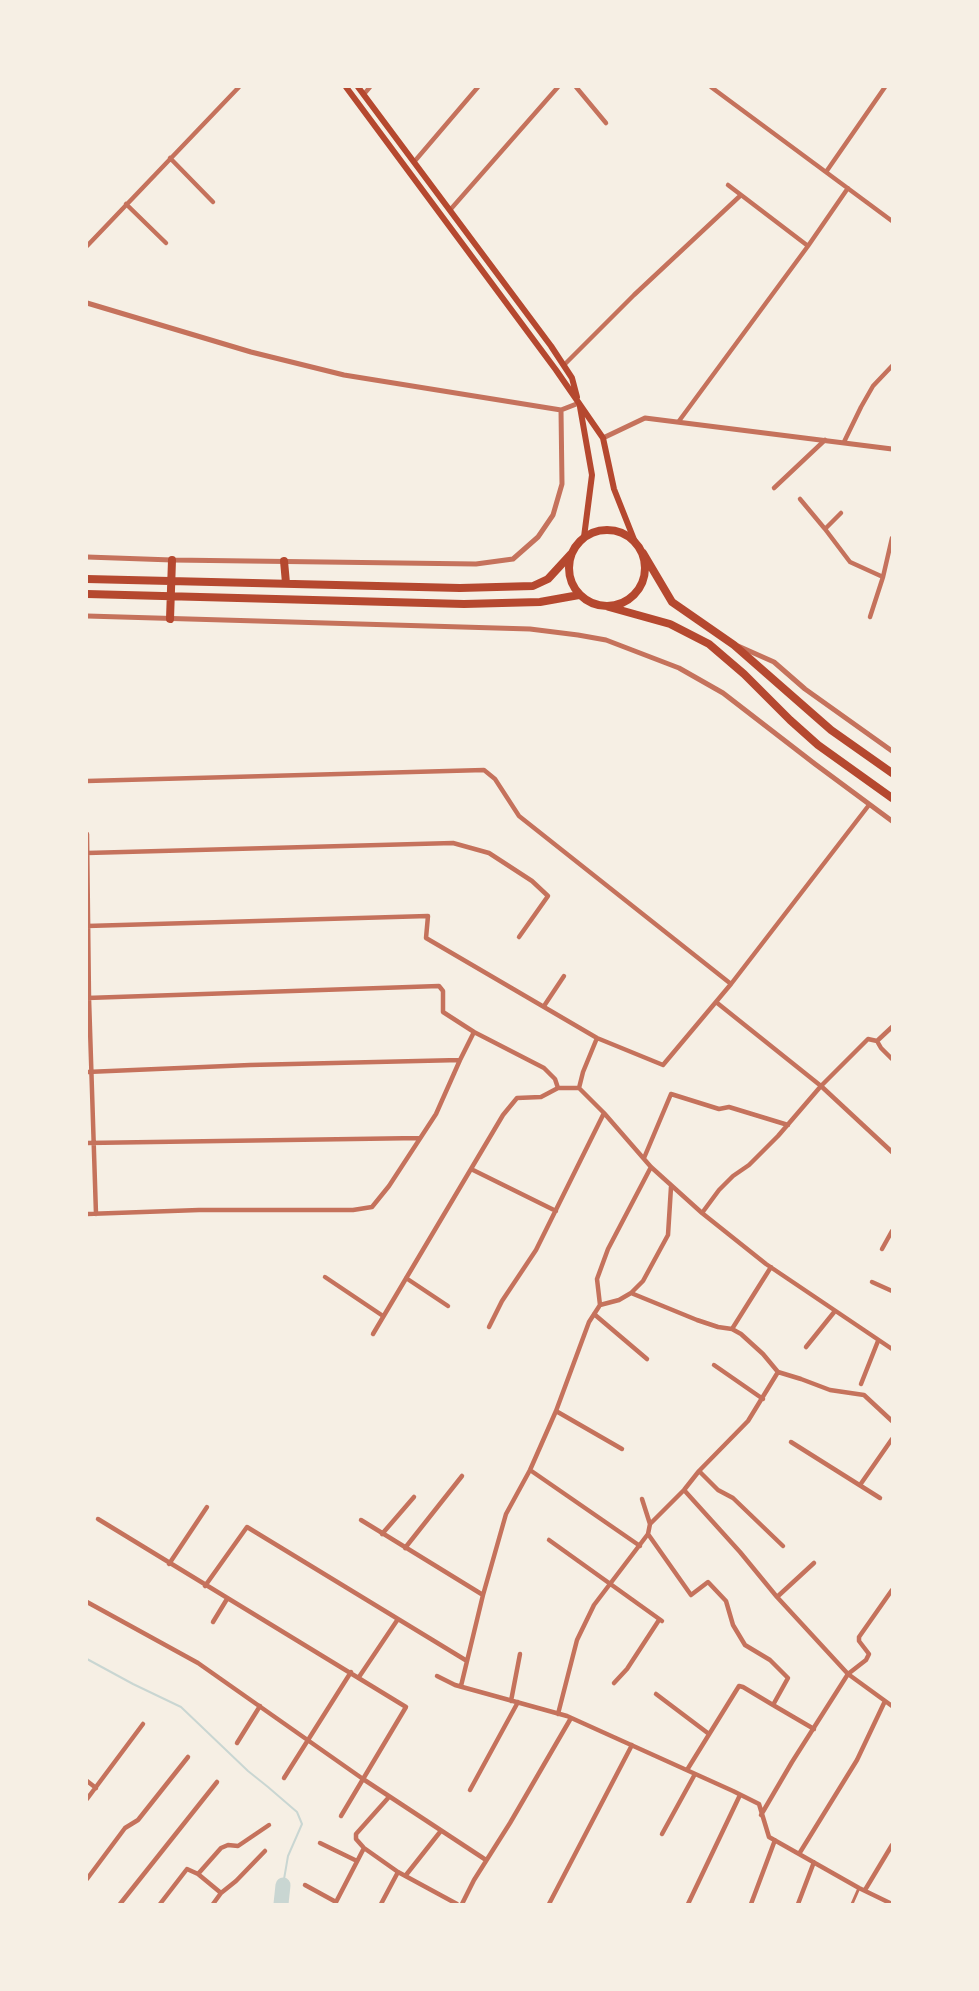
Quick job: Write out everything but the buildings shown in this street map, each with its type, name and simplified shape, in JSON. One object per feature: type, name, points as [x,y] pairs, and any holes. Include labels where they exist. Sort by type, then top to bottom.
[{"type":"highway","points":[[87,579],[460,588],[533,586],[548,579],[584,537],[599,531],[615,531],[635,542],[672,602],[734,645],[831,730],[892,773]]},
{"type":"highway","points":[[609,607],[627,602],[640,589],[646,572],[643,553]]},
{"type":"highway","points":[[571,554],[569,576],[579,595],[588,602],[670,624],[709,645],[744,674],[818,745],[892,798]]},
{"type":"highway","points":[[170,619],[172,560]]},
{"type":"highway","points":[[284,561],[286,583]]},
{"type":"highway","points":[[87,594],[464,604],[540,602],[579,595]]},
{"type":"main road","points":[[346,87],[603,438],[614,489],[635,542]]},
{"type":"main road","points":[[358,87],[572,378],[579,403],[591,475],[584,537]]},
{"type":"street","points":[[87,246],[239,87]]},
{"type":"street","points":[[363,94],[370,87]]},
{"type":"street","points":[[414,162],[478,87]]},
{"type":"street","points":[[450,210],[558,87]]},
{"type":"street","points":[[576,87],[606,123]]},
{"type":"street","points":[[711,87],[718,89],[892,221]]},
{"type":"street","points":[[826,172],[885,87]]},
{"type":"street","points":[[170,158],[213,201]]},
{"type":"street","points":[[728,185],[808,246]]},
{"type":"street","points":[[679,421],[848,188]]},
{"type":"street","points":[[564,365],[634,295],[741,195]]},
{"type":"street","points":[[126,204],[166,243]]},
{"type":"street","points":[[87,303],[251,352],[344,375],[561,410],[579,403]]},
{"type":"street","points":[[844,442],[873,386],[892,366]]},
{"type":"street","points":[[87,557],[476,564],[513,559],[538,537],[553,515],[562,484],[561,410]]},
{"type":"street","points":[[603,438],[645,418],[892,449]]},
{"type":"street","points":[[774,488],[825,440]]},
{"type":"street","points":[[800,499],[850,562],[884,577]]},
{"type":"street","points":[[825,529],[841,513]]},
{"type":"street","points":[[870,617],[884,577],[892,538]]},
{"type":"street","points":[[87,616],[530,629],[606,640],[679,668],[723,693],[892,821]]},
{"type":"street","points":[[734,645],[774,662],[805,689],[892,751]]},
{"type":"street","points":[[87,781],[484,770],[495,779],[519,816],[731,984]]},
{"type":"street","points":[[88,926],[428,916],[426,938],[597,1038],[663,1065],[731,984],[869,805]]},
{"type":"street","points":[[87,834],[89,1072],[96,1214]]},
{"type":"street","points":[[87,853],[453,843],[489,853],[532,881],[548,896],[519,937]]},
{"type":"street","points":[[544,1006],[564,976]]},
{"type":"street","points":[[88,998],[439,986],[442,991],[443,1012],[474,1032],[544,1068],[555,1079],[558,1088]]},
{"type":"street","points":[[716,1002],[821,1086],[892,1152]]},
{"type":"street","points":[[877,1041],[892,1027]]},
{"type":"street","points":[[87,1214],[199,1210],[353,1210],[372,1207],[436,1114],[459,1060],[474,1032]]},
{"type":"street","points":[[579,1088],[597,1038]]},
{"type":"street","points":[[702,1213],[718,1190],[749,1165],[788,1125],[821,1086],[868,1039],[877,1041],[892,1059]]},
{"type":"street","points":[[89,1072],[459,1060]]},
{"type":"street","points":[[373,1334],[503,1115],[517,1098],[541,1097],[558,1088],[579,1088],[651,1167],[702,1213],[771,1267],[892,1349]]},
{"type":"street","points":[[644,1158],[671,1094],[719,1109],[729,1107],[788,1125]]},
{"type":"street","points":[[489,1327],[502,1301],[536,1250],[604,1113]]},
{"type":"street","points":[[87,1143],[420,1138]]},
{"type":"street","points":[[461,1686],[506,1514],[530,1470],[594,1314],[600,1305],[597,1279],[608,1249],[651,1167]]},
{"type":"street","points":[[471,1169],[556,1211]]},
{"type":"street","points":[[600,1305],[619,1300],[631,1293],[643,1281],[668,1235],[671,1187]]},
{"type":"street","points":[[882,1248],[892,1231]]},
{"type":"street","points":[[732,1329],[771,1267]]},
{"type":"street","points":[[325,1277],[383,1316]]},
{"type":"street","points":[[406,1278],[448,1306]]},
{"type":"street","points":[[872,1282],[892,1291]]},
{"type":"street","points":[[631,1293],[697,1320],[732,1329],[756,1347],[778,1372],[830,1390],[864,1395],[892,1421]]},
{"type":"street","points":[[806,1347],[835,1311]]},
{"type":"street","points":[[594,1314],[647,1359]]},
{"type":"street","points":[[861,1384],[879,1341]]},
{"type":"street","points":[[714,1365],[764,1399]]},
{"type":"street","points":[[650,1524],[748,1421],[764,1399],[778,1372]]},
{"type":"street","points":[[556,1411],[622,1449]]},
{"type":"street","points":[[860,1485],[892,1439]]},
{"type":"street","points":[[791,1442],[880,1498]]},
{"type":"street","points":[[530,1470],[640,1546]]},
{"type":"street","points":[[699,1470],[718,1490],[733,1498],[783,1546]]},
{"type":"street","points":[[405,1548],[462,1476]]},
{"type":"street","points":[[684,1490],[848,1674],[892,1706]]},
{"type":"street","points":[[382,1534],[414,1497]]},
{"type":"street","points":[[558,1714],[577,1640],[594,1605],[648,1534],[650,1524],[642,1499]]},
{"type":"street","points":[[170,1564],[207,1507]]},
{"type":"street","points":[[98,1519],[406,1707],[341,1816]]},
{"type":"street","points":[[361,1520],[483,1595]]},
{"type":"street","points":[[205,1586],[247,1527],[467,1661]]},
{"type":"street","points":[[648,1534],[691,1595],[708,1582],[726,1601],[733,1625],[745,1645],[770,1660],[788,1678],[773,1704]]},
{"type":"street","points":[[549,1540],[660,1621],[627,1669],[614,1683]]},
{"type":"street","points":[[777,1597],[814,1563]]},
{"type":"street","points":[[761,1815],[848,1674],[869,1654],[859,1641],[859,1637],[892,1590]]},
{"type":"street","points":[[213,1622],[227,1599]]},
{"type":"street","points":[[87,1602],[198,1663],[308,1742],[440,1832],[486,1860]]},
{"type":"street","points":[[359,1677],[398,1618]]},
{"type":"street","points":[[511,1701],[520,1654]]},
{"type":"street","points":[[284,1778],[351,1672]]},
{"type":"street","points":[[437,1676],[461,1686],[572,1718],[759,1804],[769,1837],[892,1904]]},
{"type":"street","points":[[687,1770],[739,1686],[813,1729]]},
{"type":"street","points":[[656,1694],[709,1734]]},
{"type":"street","points":[[799,1854],[857,1760],[885,1701]]},
{"type":"street","points":[[470,1790],[518,1702]]},
{"type":"street","points":[[237,1743],[260,1706]]},
{"type":"street","points":[[462,1904],[572,1718]]},
{"type":"street","points":[[87,1799],[142,1724]]},
{"type":"street","points":[[549,1904],[632,1746]]},
{"type":"street","points":[[87,1879],[125,1828],[138,1820],[188,1757]]},
{"type":"street","points":[[662,1834],[695,1774]]},
{"type":"street","points":[[87,1781],[96,1788]]},
{"type":"street","points":[[120,1904],[217,1782]]},
{"type":"street","points":[[688,1904],[740,1795]]},
{"type":"street","points":[[389,1797],[356,1834],[356,1839],[364,1848],[398,1872],[457,1904]]},
{"type":"street","points":[[198,1874],[221,1848],[228,1845],[238,1846],[269,1826]]},
{"type":"street","points":[[406,1875],[440,1832]]},
{"type":"street","points":[[751,1904],[775,1840]]},
{"type":"street","points":[[320,1843],[357,1861]]},
{"type":"street","points":[[865,1890],[892,1845]]},
{"type":"street","points":[[305,1885],[335,1903],[364,1848]]},
{"type":"street","points":[[213,1904],[221,1893],[265,1851]]},
{"type":"street","points":[[798,1904],[814,1862]]},
{"type":"street","points":[[160,1904],[187,1869],[198,1874],[221,1893]]},
{"type":"street","points":[[381,1904],[398,1872]]},
{"type":"street","points":[[852,1904],[859,1888]]},
{"type":"street","points":[[878,1904],[881,1898]]},
{"type":"waterway","points":[[87,1659],[181,1707],[248,1771],[297,1812],[302,1824],[288,1856],[283,1885]]},
{"type":"waterway","points":[[281,1904],[283,1885]]}]
